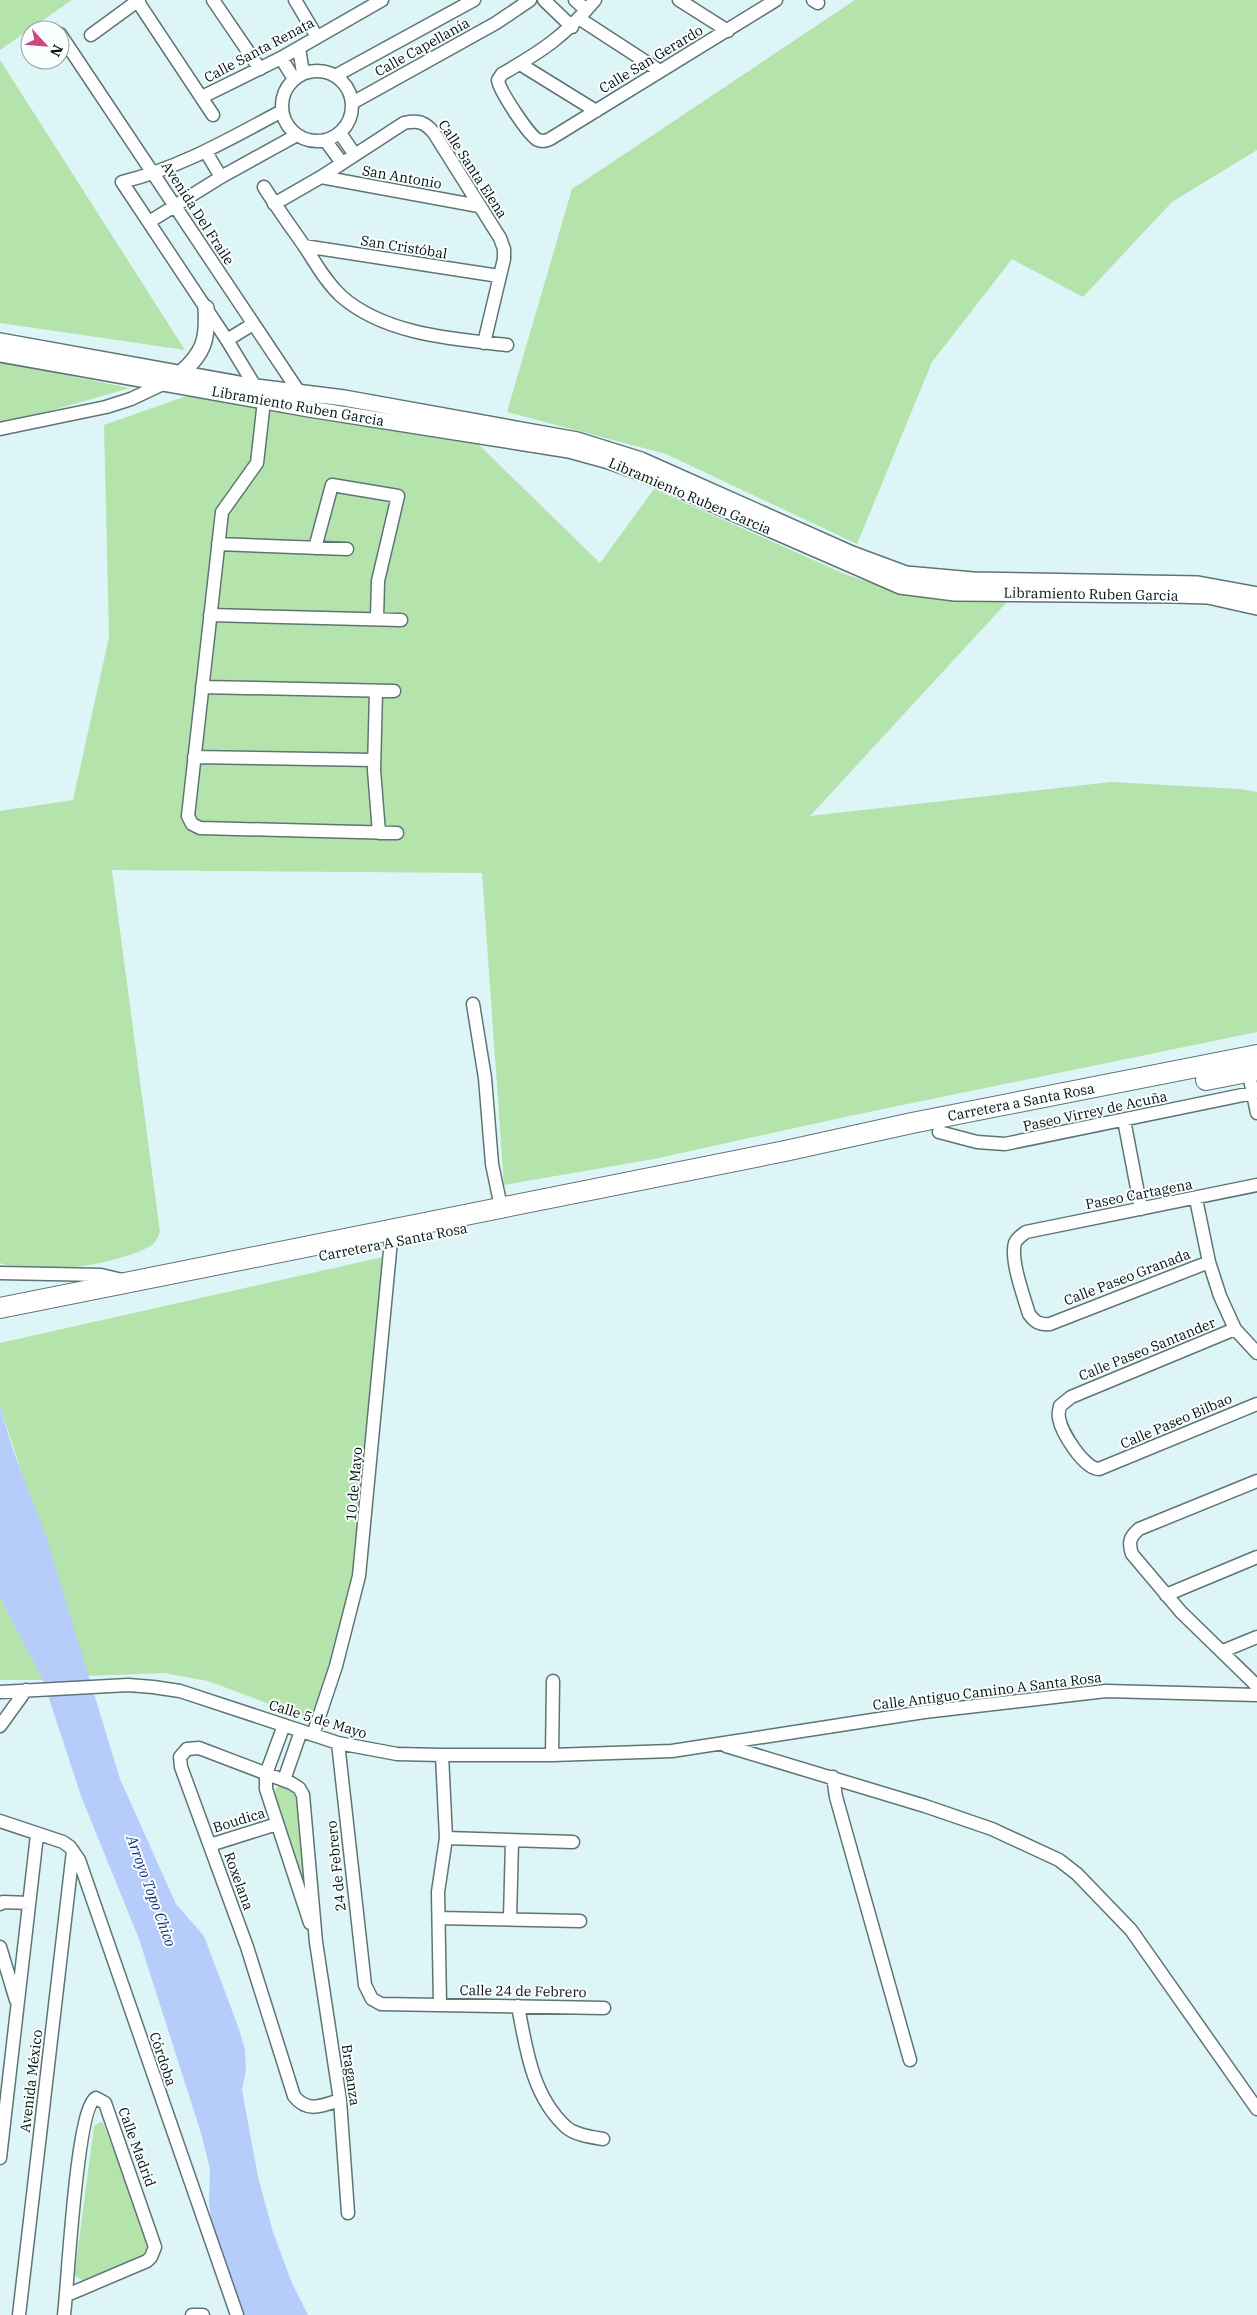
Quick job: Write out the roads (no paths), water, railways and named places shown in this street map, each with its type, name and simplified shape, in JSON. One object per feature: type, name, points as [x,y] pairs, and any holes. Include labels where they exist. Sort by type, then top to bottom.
[{"type":"main road","name":"Carretera a Santa Rosa","points":[[786,1156],[938,1132],[1252,1064]]},
{"type":"main road","name":"Carretera a Santa Rosa","points":[[786,1156],[912,1123],[1252,1064]]},
{"type":"main road","name":"Carretera A Santa Rosa","points":[[0,1308],[129,1282],[392,1236],[501,1207],[786,1156]]},
{"type":"main road","name":"Carretera A Santa Rosa","points":[[0,1321],[392,1236],[786,1156]]},
{"type":"main road","points":[[0,1297],[11,1298],[49,1292],[65,1294]]},
{"type":"street","points":[[213,0],[260,69]]},
{"type":"street","points":[[294,0],[318,36]]},
{"type":"street","points":[[335,76],[474,0]]},
{"type":"street","name":"Calle Capellanía","points":[[352,103],[470,37],[530,0]]},
{"type":"street","points":[[544,0],[583,14],[660,71]]},
{"type":"street","points":[[575,0],[583,14]]},
{"type":"street","points":[[679,0],[728,31]]},
{"type":"street","name":"Calle San Gerardo","points":[[520,64],[502,74],[498,80],[500,88],[533,137],[541,141],[550,139],[776,0]]},
{"type":"street","points":[[91,35],[138,1]]},
{"type":"street","name":"Calle Santa Renata","points":[[138,1],[213,116]]},
{"type":"street","name":"Calle Santa Renata","points":[[202,97],[281,58],[378,1]]},
{"type":"street","points":[[583,14],[558,40],[520,64],[596,111]]},
{"type":"street","points":[[299,48],[299,76]]},
{"type":"street","name":"Avenida Del Fraile","points":[[70,49],[176,206],[309,409]]},
{"type":"street","points":[[281,58],[299,76]]},
{"type":"street","points":[[320,71],[335,76],[344,83],[352,103],[351,114],[340,133],[325,140],[305,140],[296,135],[284,121],[282,99],[286,88],[299,76],[320,71]]},
{"type":"street","points":[[282,111],[206,152],[154,174],[122,182],[227,340],[264,401],[257,463],[222,512],[188,816],[192,824],[200,828],[397,833]]},
{"type":"street","name":"Calle Santa Elena","points":[[274,204],[321,177],[404,123],[419,121],[425,123],[434,133],[500,238],[504,250],[484,343]]},
{"type":"street","points":[[340,133],[355,155]]},
{"type":"street","points":[[149,222],[221,177],[296,135]]},
{"type":"street","points":[[325,140],[342,163]]},
{"type":"street","points":[[206,152],[221,177]]},
{"type":"street","name":"San Antonio","points":[[321,177],[479,206]]},
{"type":"street","points":[[264,187],[324,278],[341,296],[375,318],[428,334],[506,345]]},
{"type":"street","name":"San Cristóbal","points":[[304,246],[499,276]]},
{"type":"street","points":[[181,373],[197,357],[206,338],[206,308]]},
{"type":"street","points":[[227,340],[252,324]]},
{"type":"street","name":"Libramiento Ruben Garcia","points":[[0,341],[256,387],[344,398],[598,445],[659,467],[852,554],[906,574],[973,580],[1198,584],[1257,595]]},
{"type":"street","name":"Libramiento Ruben Garcia","points":[[0,354],[309,409],[553,447],[609,461],[642,473],[872,575],[914,589],[955,593],[1174,594],[1208,596],[1257,607]]},
{"type":"street","points":[[0,429],[106,407],[131,399],[165,383]]},
{"type":"street","points":[[315,548],[332,485],[398,496],[378,580],[377,619]]},
{"type":"street","points":[[218,544],[347,549]]},
{"type":"street","points":[[210,615],[401,620]]},
{"type":"street","points":[[202,687],[394,691]]},
{"type":"street","points":[[376,691],[374,760],[379,833]]},
{"type":"street","points":[[194,757],[374,760]]},
{"type":"street","points":[[473,1004],[485,1078],[492,1164],[501,1207]]},
{"type":"street","points":[[1252,1064],[1257,1113]]},
{"type":"street","name":"Paseo Virrey de Acuña","points":[[938,1132],[977,1142],[1005,1144],[1255,1093]]},
{"type":"street","points":[[1124,1120],[1141,1209]]},
{"type":"street","name":"Paseo Cartagena","points":[[1056,1321],[1042,1324],[1034,1320],[1029,1314],[1015,1261],[1014,1250],[1018,1238],[1026,1232],[1257,1186]]},
{"type":"street","points":[[1196,1199],[1209,1262],[1235,1329],[1257,1353]]},
{"type":"street","name":"10 de Mayo","points":[[284,1780],[336,1666],[359,1576],[392,1236]]},
{"type":"street","name":"Calle Paseo Granada","points":[[1056,1321],[1209,1262]]},
{"type":"street","points":[[0,1272],[101,1275],[129,1282]]},
{"type":"street","name":"Calle Paseo Santander","points":[[1107,1466],[1094,1469],[1083,1462],[1059,1421],[1060,1406],[1071,1397],[1235,1329]]},
{"type":"street","name":"Calle Paseo Bilbao","points":[[1107,1466],[1257,1404]]},
{"type":"street","points":[[1257,1481],[1139,1529],[1130,1540],[1132,1554],[1186,1618],[1223,1651],[1257,1686]]},
{"type":"street","points":[[1166,1595],[1257,1557]]},
{"type":"street","points":[[1223,1651],[1257,1637]]},
{"type":"street","points":[[552,1755],[553,1681]]},
{"type":"street","name":"Calle 5 de Mayo","points":[[0,1692],[44,1688],[128,1685],[180,1691],[338,1743],[397,1754],[552,1755],[672,1750],[722,1744]]},
{"type":"street","points":[[0,1732],[2,1722],[26,1690]]},
{"type":"street","name":"Calle Antiguo Camino A Santa Rosa","points":[[722,1744],[924,1712],[1106,1691],[1257,1695]]},
{"type":"street","points":[[266,1774],[284,1725]]},
{"type":"street","name":"24 de Febrero","points":[[338,1743],[365,1986]]},
{"type":"street","points":[[722,1744],[992,1829],[1041,1850],[1078,1874],[1131,1930],[1257,2109]]},
{"type":"street","name":"Roxelana","points":[[302,1792],[296,1785],[199,1748],[187,1749],[180,1757],[181,1767],[247,1947],[294,2096],[300,2104],[306,2107],[317,2107],[340,2100]]},
{"type":"street","points":[[440,2004],[438,1892],[446,1838],[442,1755]]},
{"type":"street","name":"Braganza","points":[[266,1774],[266,1789],[316,1942]]},
{"type":"street","points":[[833,1778],[836,1797],[910,2060]]},
{"type":"street","name":"Braganza","points":[[302,1792],[316,1942],[340,2100],[348,2214]]},
{"type":"street","points":[[0,1821],[37,1835]]},
{"type":"street","name":"Boudica","points":[[210,1845],[277,1824]]},
{"type":"street","name":"Córdoba","points":[[37,1835],[63,1842],[73,1850],[87,1883],[237,2315]]},
{"type":"street","name":"Avenida México","points":[[0,2158],[37,1835]]},
{"type":"street","points":[[446,1838],[574,1842]]},
{"type":"street","points":[[510,1919],[512,1841]]},
{"type":"street","name":"Avenida México","points":[[19,2315],[73,1850]]},
{"type":"street","points":[[0,1904],[3,1902],[29,1903]]},
{"type":"street","points":[[439,1918],[580,1921]]},
{"type":"street","points":[[0,1947],[18,2005]]},
{"type":"street","name":"Calle 24 de Febrero","points":[[365,1986],[372,1999],[381,2004],[604,2008]]},
{"type":"street","points":[[518,2006],[532,2074],[547,2103],[567,2128],[585,2136],[602,2139]]},
{"type":"street","name":"Calle Madrid","points":[[64,2315],[77,2162],[86,2118],[92,2102],[95,2098],[98,2098],[104,2103],[156,2247],[147,2261],[66,2295]]},
{"type":"street","points":[[192,2315],[203,2315]]},
{"type":"water","name":"Arroyo Topo Chico","points":[[0,1406],[13,1450],[46,1536],[120,1779],[176,1904],[204,1936],[239,2029],[245,2050],[246,2070],[242,2090],[258,2177],[273,2232],[292,2283],[308,2315],[237,2315],[214,2241],[209,2203],[210,2169],[201,2133],[139,1939],[81,1796],[43,1680],[0,1598]]}]
